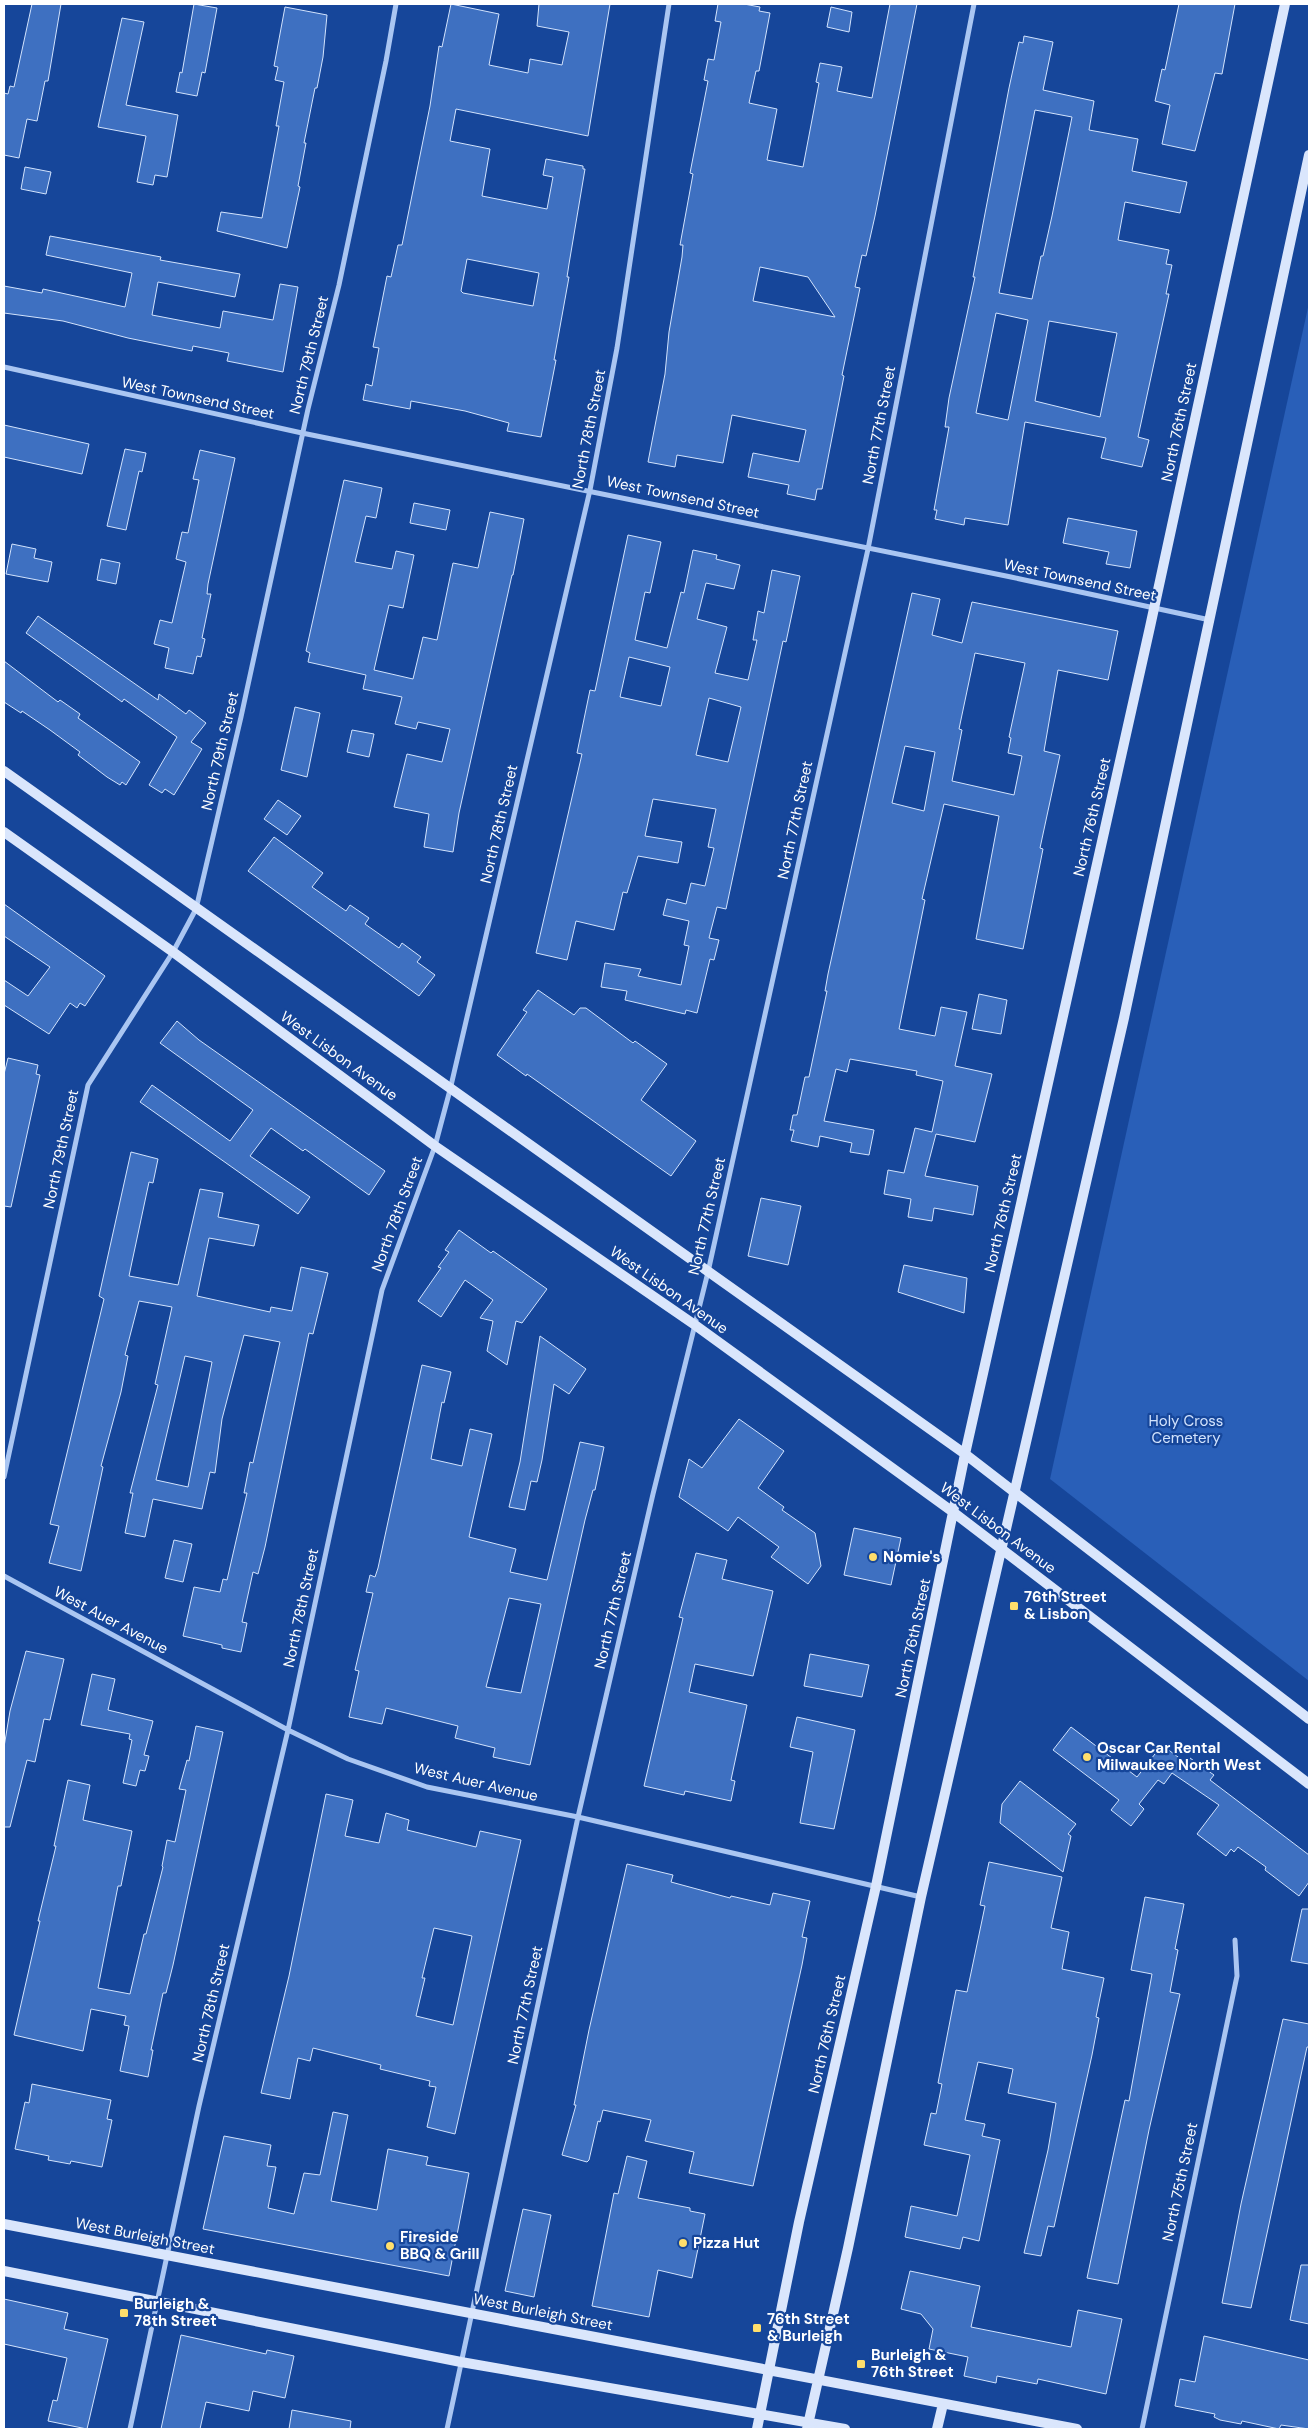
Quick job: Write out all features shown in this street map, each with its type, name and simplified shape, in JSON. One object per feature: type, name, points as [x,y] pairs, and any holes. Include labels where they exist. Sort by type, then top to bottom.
[{"type":"main road","name":"North 76th Street","points":[[757,2429],[799,2222],[876,1886],[965,1454],[1154,609],[1285,4]]},
{"type":"main road","points":[[808,2426],[848,2248],[922,1897],[1121,1028],[1309,155]]},
{"type":"main road","points":[[4,771],[450,1090],[965,1454],[1309,1719]]},
{"type":"main road","name":"West Lisbon Avenue","points":[[4,832],[173,952],[435,1146],[695,1325],[953,1512],[1309,1784]]},
{"type":"main road","name":"West Burleigh Street","points":[[4,2224],[1077,2429]]},
{"type":"main road","points":[[4,2271],[461,2362],[760,2415],[808,2426],[845,2429]]},
{"type":"main road","points":[[937,2429],[943,2404]]},
{"type":"street","name":"North 79th Street","points":[[4,1477],[88,1085],[173,952],[196,909],[241,716],[302,433],[339,285],[386,61],[396,4]]},
{"type":"street","name":"North 78th Street","points":[[130,2429],[169,2256],[199,2106],[288,1730],[382,1290],[435,1146],[450,1090],[590,490],[617,348],[669,4]]},
{"type":"street","name":"North 77th Street","points":[[447,2429],[578,1817],[708,1272],[868,549],[974,4]]},
{"type":"street","name":"West Townsend Street","points":[[4,367],[302,433],[590,490],[1210,620]]},
{"type":"street","name":"West Auer Avenue","points":[[4,1576],[288,1730],[348,1759],[427,1786],[578,1817],[922,1897]]},
{"type":"street","name":"North 75th Street","points":[[1142,2429],[1236,1976],[1235,1940]]},
{"type":"green space","name":"Holy Cross Cemetery","points":[[1309,303],[1309,1681],[1050,1479]]},
{"type":"building","points":[[32,4],[61,4],[48,81],[45,81],[37,121],[27,119],[19,158],[4,155],[4,93],[8,94],[10,86],[14,87]]},
{"type":"building","points":[[194,4],[217,8],[205,73],[202,72],[197,96],[176,92],[180,72],[182,73]]},
{"type":"building","points":[[451,4],[499,14],[489,65],[528,73],[530,59],[562,65],[569,32],[537,26],[539,4],[610,4],[588,136],[456,109],[450,141],[490,149],[482,196],[547,209],[553,177],[543,175],[546,159],[583,166],[583,169],[585,169],[567,277],[569,277],[554,360],[556,360],[541,437],[507,431],[509,423],[465,411],[411,401],[410,409],[363,400],[366,384],[372,386],[379,348],[373,347],[387,276],[391,277],[398,245],[402,245],[430,106],[439,46],[442,47]],"holes":[[[467,259],[539,273],[533,306],[463,293],[461,291]]]},
{"type":"building","points":[[718,4],[744,4],[760,7],[759,11],[770,13],[759,71],[756,71],[749,103],[777,109],[767,160],[803,167],[819,83],[816,82],[820,63],[842,67],[837,91],[872,98],[890,4],[917,4],[875,216],[866,256],[862,255],[855,287],[860,288],[842,375],[844,376],[822,489],[817,489],[815,500],[787,494],[789,485],[748,477],[753,453],[799,462],[806,430],[732,415],[723,463],[677,455],[675,467],[648,462],[665,374],[669,332],[682,257],[683,245],[680,245],[693,174],[690,173],[708,81],[704,80],[708,59],[714,60],[721,22],[715,21]],"holes":[[[760,267],[808,277],[835,317],[753,301]]]},
{"type":"building","points":[[1179,4],[1235,4],[1222,74],[1215,73],[1195,151],[1162,144],[1170,105],[1155,101],[1162,69],[1165,70]]},
{"type":"building","points":[[285,7],[327,15],[323,57],[304,143],[306,143],[298,186],[300,187],[287,248],[217,231],[221,212],[262,218],[279,126],[276,126],[284,82],[275,80],[278,67],[274,66]]},
{"type":"building","points":[[831,7],[852,12],[849,32],[827,27]]},
{"type":"building","points":[[122,18],[144,22],[126,105],[178,115],[167,177],[155,175],[153,185],[137,182],[146,136],[98,127]]},
{"type":"building","points":[[1024,36],[1053,42],[1043,90],[1094,101],[1089,130],[1138,139],[1132,171],[1187,182],[1180,213],[1125,202],[1118,240],[1169,250],[1166,264],[1172,265],[1166,294],[1169,294],[1138,437],[1149,440],[1142,467],[1101,458],[1106,438],[1025,422],[1008,525],[965,518],[964,525],[935,519],[937,510],[934,510],[949,427],[945,427],[949,398],[975,277],[973,277],[1009,88],[1019,42],[1023,43]],"holes":[[[1035,110],[1072,117],[1052,216],[1032,299],[999,293]],[[996,313],[1028,320],[1008,420],[976,413]],[[1049,321],[1117,333],[1100,417],[1035,401]]]},
{"type":"building","points":[[25,167],[51,172],[46,194],[21,189]]},
{"type":"building","points":[[50,236],[161,257],[160,260],[240,274],[235,297],[158,282],[152,315],[220,328],[223,311],[273,320],[280,284],[298,287],[283,372],[227,361],[229,353],[193,346],[192,351],[128,338],[63,321],[4,313],[4,286],[42,293],[43,289],[125,307],[132,273],[46,255]]},
{"type":"building","points":[[4,425],[89,444],[82,474],[4,457]]},
{"type":"building","points":[[125,449],[146,453],[142,472],[139,471],[126,530],[107,526]]},
{"type":"building","points":[[200,450],[235,458],[208,584],[207,594],[211,594],[202,638],[205,639],[201,657],[197,656],[193,674],[165,668],[169,648],[154,644],[160,620],[172,623],[186,562],[176,559],[182,532],[188,533],[199,480],[193,479]]},
{"type":"building","points":[[344,480],[382,488],[376,518],[366,516],[355,562],[392,569],[396,551],[414,555],[403,608],[389,605],[374,670],[413,679],[423,637],[437,640],[453,563],[478,568],[490,512],[524,519],[459,813],[453,852],[424,847],[429,814],[394,807],[407,754],[442,762],[450,729],[418,722],[416,729],[395,724],[402,697],[363,689],[366,675],[308,662],[310,653],[306,651]]},
{"type":"building","points":[[414,503],[450,510],[446,530],[410,523]]},
{"type":"building","points":[[1068,518],[1137,531],[1130,568],[1106,564],[1109,552],[1063,543]]},
{"type":"building","points":[[628,535],[661,542],[650,593],[645,592],[635,640],[667,648],[681,592],[684,593],[693,550],[717,555],[716,559],[740,565],[734,589],[706,583],[697,619],[727,627],[715,673],[748,680],[757,640],[753,640],[758,611],[764,613],[772,570],[800,576],[786,642],[783,641],[726,909],[717,907],[709,938],[719,940],[714,960],[710,959],[697,1013],[686,1010],[685,1014],[625,1000],[627,991],[601,987],[605,963],[641,969],[638,976],[681,985],[689,946],[684,945],[689,921],[663,915],[667,899],[686,904],[691,883],[705,886],[714,848],[708,847],[716,809],[653,799],[645,836],[682,842],[678,863],[638,856],[627,893],[623,892],[614,930],[576,921],[567,960],[536,953],[582,754],[577,753],[590,690],[595,691]],"holes":[[[629,657],[670,667],[661,706],[620,697]],[[709,698],[741,707],[728,762],[696,755]]]},
{"type":"building","points":[[12,544],[36,549],[34,558],[52,562],[48,582],[6,574]]},
{"type":"building","points":[[101,559],[120,563],[116,584],[97,580]]},
{"type":"building","points":[[912,593],[940,599],[932,635],[962,643],[972,602],[1118,631],[1108,680],[1058,670],[1044,751],[1060,755],[1040,848],[1043,849],[1023,949],[976,939],[999,816],[944,804],[922,899],[925,900],[899,1029],[935,1036],[941,1007],[967,1012],[955,1066],[992,1074],[975,1142],[936,1134],[925,1176],[978,1186],[973,1215],[934,1208],[932,1221],[908,1217],[911,1199],[884,1194],[888,1170],[904,1173],[915,1128],[932,1132],[943,1081],[916,1075],[917,1071],[850,1059],[847,1072],[836,1069],[824,1121],[874,1130],[869,1155],[850,1152],[852,1143],[820,1136],[818,1147],[791,1141],[794,1130],[790,1130],[793,1115],[797,1115],[805,1077],[809,1077],[827,991],[825,991]],"holes":[[[975,653],[1025,663],[1009,737],[1011,738],[1008,753],[1022,756],[1014,795],[952,781],[962,730],[959,729]],[[905,746],[935,752],[924,811],[892,803]]]},
{"type":"building","points":[[38,616],[158,700],[159,694],[186,714],[189,710],[206,723],[191,742],[202,749],[174,795],[165,789],[162,793],[149,785],[177,737],[124,699],[122,702],[26,633]]},
{"type":"building","points":[[4,661],[58,702],[60,700],[80,714],[78,718],[140,762],[126,785],[122,782],[120,785],[107,777],[78,755],[80,752],[50,730],[22,711],[21,713],[4,702]]},
{"type":"building","points":[[295,707],[320,713],[307,777],[281,770]]},
{"type":"building","points":[[352,730],[374,734],[369,757],[347,752]]},
{"type":"building","points":[[278,800],[301,816],[287,835],[264,819]]},
{"type":"building","points":[[274,837],[323,873],[312,887],[346,911],[350,905],[369,918],[365,924],[399,948],[402,943],[421,957],[417,962],[435,975],[419,996],[248,871]]},
{"type":"building","points":[[4,904],[105,976],[85,1006],[80,1003],[77,1008],[70,1003],[49,1034],[4,1005],[4,980],[28,996],[50,967],[4,936]]},
{"type":"building","points":[[538,990],[574,1015],[580,1008],[586,1008],[633,1043],[635,1041],[667,1064],[641,1100],[696,1141],[671,1176],[527,1074],[526,1076],[497,1055],[527,1012],[523,1010]]},
{"type":"building","points":[[979,994],[1007,1000],[1001,1034],[972,1029]]},
{"type":"building","points":[[177,1021],[199,1040],[385,1171],[369,1195],[305,1149],[303,1151],[271,1128],[250,1156],[310,1197],[298,1214],[140,1102],[152,1085],[230,1141],[253,1110],[160,1043]]},
{"type":"building","points":[[8,1058],[38,1065],[36,1074],[40,1075],[11,1207],[4,1206],[4,1074]]},
{"type":"building","points":[[131,1152],[158,1159],[153,1183],[149,1182],[129,1276],[178,1285],[200,1189],[223,1193],[218,1217],[259,1225],[254,1246],[209,1238],[197,1296],[270,1312],[271,1307],[292,1311],[301,1267],[328,1273],[313,1334],[309,1333],[265,1547],[258,1574],[253,1572],[242,1622],[247,1623],[241,1652],[222,1648],[222,1645],[183,1636],[194,1587],[220,1592],[223,1579],[227,1580],[247,1493],[244,1493],[250,1462],[253,1463],[280,1342],[244,1335],[222,1419],[215,1473],[210,1472],[202,1509],[153,1499],[145,1537],[125,1533],[133,1493],[130,1493],[158,1385],[155,1384],[172,1307],[139,1301],[125,1355],[128,1356],[121,1392],[101,1466],[103,1467],[81,1571],[49,1563],[59,1526],[50,1524],[104,1299],[99,1296]],"holes":[[[185,1356],[212,1362],[188,1487],[156,1480]]]},
{"type":"building","points":[[761,1198],[801,1206],[788,1265],[748,1256]]},
{"type":"building","points":[[459,1230],[547,1289],[522,1323],[516,1321],[507,1365],[487,1351],[493,1321],[480,1318],[493,1300],[465,1280],[441,1317],[418,1301],[441,1268],[438,1267],[449,1252],[445,1250]]},
{"type":"building","points":[[904,1265],[967,1278],[964,1313],[898,1292]]},
{"type":"building","points":[[540,1336],[586,1369],[569,1394],[554,1384],[537,1482],[531,1481],[525,1510],[509,1507],[520,1462]]},
{"type":"building","points":[[422,1365],[451,1372],[444,1403],[442,1402],[431,1459],[462,1466],[470,1429],[492,1434],[469,1537],[516,1549],[510,1572],[547,1580],[580,1442],[604,1447],[595,1490],[593,1490],[585,1520],[530,1765],[493,1757],[495,1748],[455,1738],[458,1726],[386,1708],[382,1724],[349,1717],[359,1671],[355,1670],[373,1593],[366,1592],[370,1575],[375,1577]],"holes":[[[509,1598],[541,1604],[521,1693],[486,1687]]]},
{"type":"building","points":[[739,1419],[784,1451],[758,1488],[784,1507],[782,1510],[815,1533],[821,1566],[808,1584],[771,1557],[779,1547],[738,1517],[728,1531],[679,1497],[689,1459],[702,1468]]},
{"type":"building","name":"Nomie's","points":[[854,1528],[901,1538],[891,1585],[844,1575]]},
{"type":"building","points":[[174,1540],[192,1544],[183,1582],[165,1578]]},
{"type":"building","points":[[696,1553],[727,1560],[722,1579],[773,1591],[753,1676],[695,1664],[689,1692],[747,1705],[731,1780],[735,1781],[731,1801],[685,1791],[684,1795],[644,1786],[683,1618],[679,1617]]},
{"type":"building","points":[[26,1651],[64,1659],[50,1720],[44,1719],[35,1762],[27,1760],[10,1827],[4,1827],[4,1747],[10,1711]]},
{"type":"building","points":[[810,1654],[869,1665],[862,1697],[804,1686]]},
{"type":"building","points":[[92,1674],[115,1679],[108,1710],[153,1721],[144,1755],[149,1756],[145,1771],[140,1770],[136,1786],[123,1783],[132,1740],[129,1739],[130,1734],[81,1725]]},
{"type":"building","points":[[797,1717],[855,1730],[834,1829],[800,1823],[813,1752],[790,1747]]},
{"type":"building","points":[[196,1726],[223,1732],[173,1965],[166,1993],[163,1993],[151,2050],[153,2050],[148,2077],[120,2071],[129,2026],[124,2025],[126,2016],[91,2009],[83,2051],[14,2035],[56,1846],[54,1846],[68,1780],[90,1785],[83,1820],[132,1831],[121,1886],[118,1886],[98,1988],[130,1994],[144,1934],[146,1934],[163,1867],[167,1840],[175,1842],[186,1790],[179,1789],[187,1760],[189,1761]]},
{"type":"building","points":[[1071,1727],[1137,1777],[1162,1745],[1186,1763],[1190,1758],[1214,1775],[1210,1780],[1309,1855],[1309,1882],[1299,1896],[1265,1870],[1266,1867],[1238,1847],[1234,1852],[1231,1849],[1226,1856],[1197,1834],[1219,1805],[1172,1773],[1164,1784],[1158,1780],[1139,1804],[1144,1809],[1131,1826],[1111,1810],[1119,1800],[1053,1750]]},
{"type":"building","points":[[1020,1781],[1076,1824],[1068,1834],[1071,1836],[1063,1872],[1000,1823],[1002,1804]]},
{"type":"building","points":[[326,1794],[353,1800],[345,1836],[379,1843],[386,1813],[409,1820],[407,1830],[476,1847],[480,1831],[521,1840],[455,2134],[427,2127],[436,2087],[429,2086],[430,2081],[380,2069],[381,2065],[313,2048],[310,2061],[298,2058],[290,2099],[261,2093],[289,1976]],"holes":[[[434,1928],[472,1936],[453,2025],[416,2016],[425,1978],[422,1978]]]},
{"type":"building","points":[[989,1862],[1062,1877],[1051,1928],[1069,1932],[1062,1969],[1104,1978],[1096,2017],[1099,2018],[1092,2055],[1054,2227],[1048,2226],[1041,2256],[1024,2253],[1048,2150],[1056,2103],[1008,2093],[1013,2069],[978,2062],[965,2120],[985,2124],[982,2136],[1000,2140],[979,2241],[963,2237],[960,2249],[905,2237],[911,2206],[957,2216],[970,2155],[924,2145],[931,2113],[936,2114],[942,2084],[938,2083],[956,1990],[967,1992],[985,1906],[980,1905]]},
{"type":"building","points":[[627,1864],[673,1875],[671,1882],[730,1898],[731,1896],[770,1905],[773,1893],[810,1901],[802,1937],[807,1938],[802,1965],[753,2186],[689,2173],[694,2152],[645,2141],[651,2120],[603,2110],[600,2122],[598,2121],[589,2160],[587,2162],[562,2155],[576,2105],[574,2105],[589,2030]]},
{"type":"building","points":[[1145,1897],[1184,1904],[1175,1949],[1178,1950],[1170,1992],[1180,1994],[1149,2130],[1118,2284],[1087,2278],[1125,2100],[1129,2101],[1152,1974],[1131,1970]]},
{"type":"building","points":[[1302,1909],[1309,1909],[1309,1964],[1291,1961]]},
{"type":"building","points":[[1283,2019],[1309,2024],[1309,2047],[1307,2047],[1251,2308],[1222,2303],[1241,2204]]},
{"type":"building","points":[[32,2084],[111,2100],[107,2119],[112,2120],[102,2167],[71,2161],[70,2164],[48,2160],[49,2156],[15,2149],[25,2102],[29,2103]]},
{"type":"building","points":[[333,2112],[348,2115],[331,2201],[377,2210],[388,2149],[428,2157],[426,2165],[469,2173],[449,2276],[203,2229],[224,2136],[271,2145],[267,2166],[276,2167],[268,2208],[294,2214],[304,2173],[320,2175]]},
{"type":"building","points":[[627,2156],[647,2161],[638,2198],[690,2208],[690,2211],[705,2214],[692,2278],[658,2270],[649,2317],[592,2306],[614,2193],[618,2194]]},
{"type":"building","points":[[523,2209],[551,2215],[534,2297],[505,2291]]},
{"type":"building","points":[[1301,2265],[1309,2265],[1309,2324],[1290,2320]]},
{"type":"building","points":[[910,2271],[980,2286],[971,2327],[1071,2347],[1078,2310],[1122,2319],[1106,2394],[1038,2379],[1037,2384],[997,2376],[996,2383],[964,2376],[968,2357],[929,2349],[933,2329],[921,2314],[901,2309]]},
{"type":"building","points":[[4,2299],[68,2313],[64,2329],[108,2339],[87,2429],[48,2421],[53,2400],[57,2401],[67,2358],[4,2344]]},
{"type":"building","points":[[181,2335],[266,2354],[267,2350],[294,2356],[285,2398],[253,2391],[249,2411],[206,2402],[200,2429],[161,2429]]},
{"type":"building","points":[[1204,2336],[1309,2360],[1309,2429],[1281,2425],[1279,2429],[1242,2421],[1241,2424],[1220,2420],[1214,2417],[1215,2414],[1175,2406],[1180,2379],[1195,2382]]},
{"type":"building","points":[[292,2410],[351,2421],[350,2429],[289,2429]]},
{"type":"place","name":"Nomie's","points":[[873,1557]]},
{"type":"place","name":"76th Street & Lisbon","points":[[1014,1606]]},
{"type":"place","name":"Oscar Car Rental Milwaukee North West","points":[[1087,1757]]},
{"type":"place","name":"Pizza Hut","points":[[683,2243]]},
{"type":"place","name":"Fireside BBQ & Grill","points":[[390,2246]]},
{"type":"place","name":"Burleigh & 78th Street","points":[[124,2313]]},
{"type":"place","name":"76th Street & Burleigh","points":[[757,2328]]},
{"type":"place","name":"Burleigh & 76th Street","points":[[861,2364]]}]
